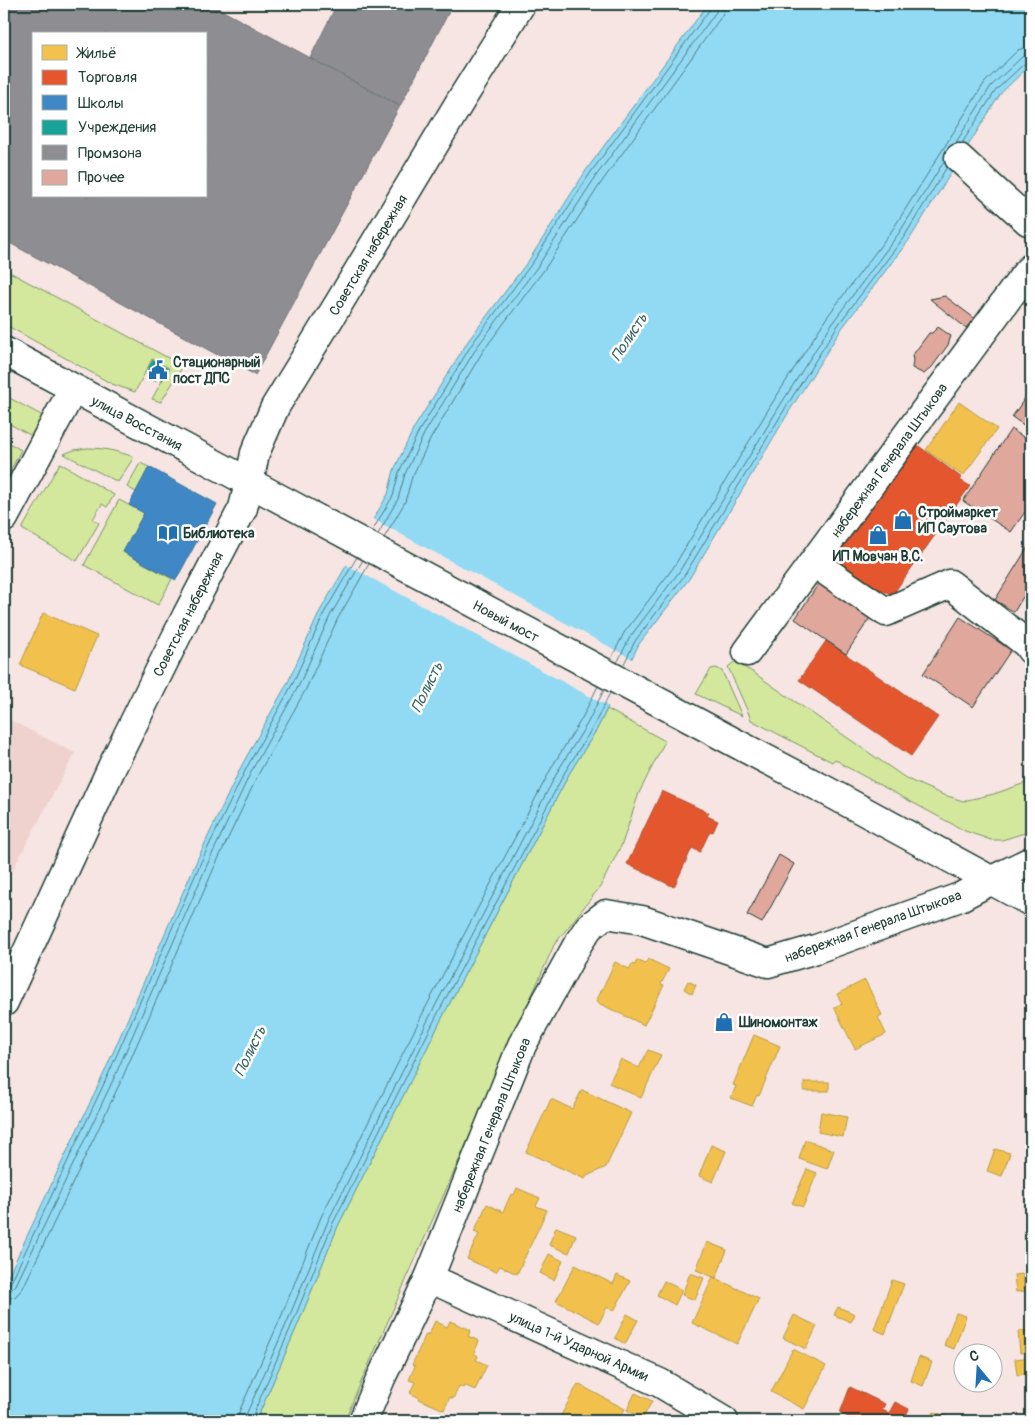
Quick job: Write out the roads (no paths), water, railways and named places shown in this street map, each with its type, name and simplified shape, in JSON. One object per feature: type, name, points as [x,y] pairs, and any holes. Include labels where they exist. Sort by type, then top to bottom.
[{"type":"street","name":"Советская набережная","points":[[4,1002],[112,767],[186,616],[243,508],[260,489],[255,453],[274,407],[521,4]]},
{"type":"street","points":[[959,158],[1031,222]]},
{"type":"street","name":"набережная Генерала Штыкова","points":[[747,652],[1031,268]]},
{"type":"street","name":"улица Восстания","points":[[4,351],[260,489]]},
{"type":"street","points":[[4,518],[73,389]]},
{"type":"street","name":"Новый мост","points":[[260,489],[1031,902]]},
{"type":"street","points":[[814,563],[886,612],[950,584],[1028,644],[1031,650]]},
{"type":"street","points":[[992,880],[1031,861]]},
{"type":"street","name":"набережная Генерала Штыкова","points":[[363,1421],[381,1378],[429,1278],[522,1045],[589,927],[606,914],[642,920],[768,963],[816,949],[960,897],[992,880]]},
{"type":"street","name":"улица 1-й Ударной Армии","points":[[429,1278],[660,1383],[724,1421]]},
{"type":"water","name":"Полисть","points":[[708,4],[1031,4],[1031,64],[1001,93],[909,240],[842,328],[790,410],[689,579],[639,644],[597,729],[569,774],[442,1018],[338,1226],[256,1421],[4,1421],[4,1285],[104,1073],[197,860],[242,765],[289,680],[320,611],[388,494],[394,470],[414,428],[468,341],[529,260],[587,169]]},
{"type":"place","name":"Стационарный пост ДПС","points":[[158,370]]},
{"type":"place","name":"Строймаркет ИП Саутова","points":[[903,520]]},
{"type":"place","name":"Библиотека","points":[[168,533]]},
{"type":"place","name":"ИП Мовчан В.С.","points":[[878,535]]},
{"type":"place","name":"Шиномонтаж","points":[[724,1022]]}]
